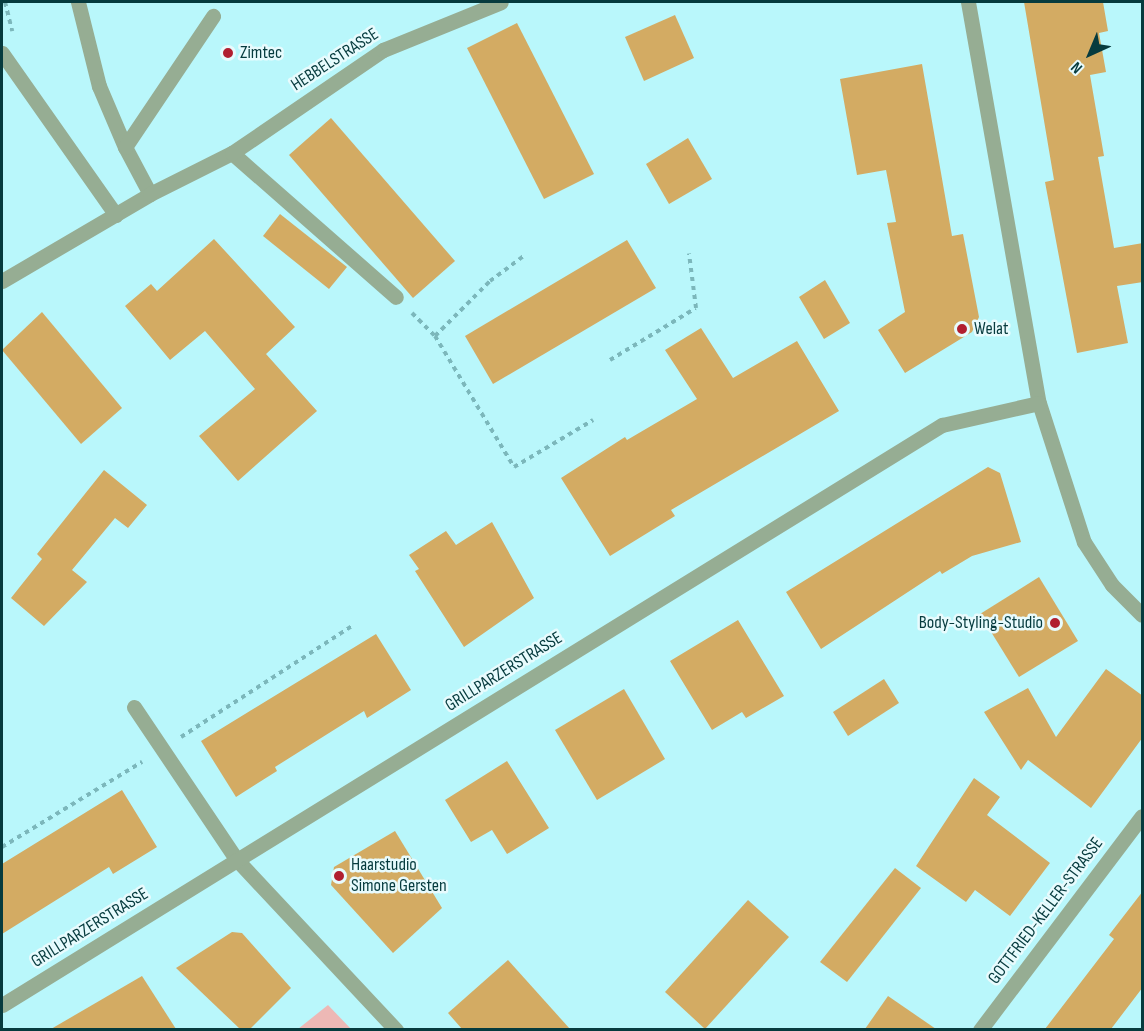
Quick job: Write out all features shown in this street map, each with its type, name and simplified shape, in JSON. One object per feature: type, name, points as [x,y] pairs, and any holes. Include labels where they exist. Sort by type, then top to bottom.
[{"type":"street","points":[[78,2],[99,86],[125,147],[150,194]]},
{"type":"street","name":"HEBBELSTRASSE","points":[[2,280],[150,194],[232,153],[383,50],[501,2]]},
{"type":"street","points":[[968,2],[1039,403],[1084,542],[1112,585],[1143,615]]},
{"type":"street","points":[[125,147],[213,16]]},
{"type":"street","points":[[2,53],[116,215]]},
{"type":"street","points":[[232,153],[396,297]]},
{"type":"street","name":"GRILLPARZERSTRASSE","points":[[2,1005],[942,425],[1039,403]]},
{"type":"street","points":[[134,707],[237,860],[396,1029]]},
{"type":"street","name":"GOTTFRIED-KELLER-STRASSE","points":[[980,1029],[1143,816]]},
{"type":"path","points":[[610,360],[696,308],[689,253]]},
{"type":"path","points":[[435,336],[490,281],[525,255]]},
{"type":"path","points":[[413,314],[435,336],[514,467],[593,420]]},
{"type":"shaded area","points":[[328,1005],[351,1029],[298,1029]]},
{"type":"building","points":[[1024,2],[1103,2],[1108,31],[1099,33],[1106,72],[1090,75],[1104,156],[1098,157],[1114,248],[1143,243],[1143,282],[1117,286],[1128,343],[1077,353],[1045,182],[1054,180]]},
{"type":"building","points":[[675,15],[694,58],[644,81],[625,37]]},
{"type":"building","points":[[517,23],[594,174],[544,199],[467,48]]},
{"type":"building","points":[[922,64],[952,236],[963,234],[979,317],[972,332],[905,373],[878,330],[905,312],[887,223],[896,222],[886,170],[857,175],[840,79]]},
{"type":"building","points":[[331,118],[455,261],[413,298],[289,155]]},
{"type":"building","points":[[688,138],[712,179],[669,204],[646,164]]},
{"type":"building","points":[[280,214],[347,267],[329,289],[263,236]]},
{"type":"building","points":[[214,239],[295,327],[266,354],[317,411],[238,481],[199,436],[255,389],[205,331],[170,360],[125,306],[151,284],[157,291]]},
{"type":"building","points":[[627,240],[656,288],[493,384],[465,336]]},
{"type":"building","points":[[825,280],[850,323],[824,339],[799,297]]},
{"type":"building","points":[[42,312],[122,408],[81,444],[2,350]]},
{"type":"building","points":[[701,328],[733,378],[797,341],[839,411],[671,510],[675,516],[610,556],[561,478],[625,437],[627,440],[697,399],[665,350]]},
{"type":"building","points":[[988,467],[1000,473],[1021,542],[972,556],[942,574],[940,571],[821,649],[786,592]]},
{"type":"building","points":[[104,470],[147,505],[128,528],[115,518],[72,570],[87,582],[44,626],[11,598],[42,559],[37,554]]},
{"type":"building","points":[[492,522],[534,598],[464,647],[415,571],[419,569],[409,555],[446,531],[456,545]]},
{"type":"building","points":[[1039,577],[1078,641],[1019,677],[980,614]]},
{"type":"building","points":[[738,620],[784,696],[746,718],[742,712],[712,730],[670,661]]},
{"type":"building","points":[[376,634],[411,690],[367,718],[364,711],[275,767],[277,771],[236,797],[201,741]]},
{"type":"building","points":[[1106,669],[1143,696],[1143,737],[1091,808],[1028,760],[1021,770],[984,712],[1028,688],[1056,737]]},
{"type":"building","points":[[884,679],[899,703],[848,736],[833,712]]},
{"type":"building","points":[[624,689],[665,759],[597,800],[555,730]]},
{"type":"building","points":[[507,761],[549,828],[507,854],[492,830],[471,842],[445,800]]},
{"type":"building","points":[[974,778],[1000,797],[987,815],[1050,863],[1010,916],[975,890],[966,902],[916,866]]},
{"type":"building","points":[[122,790],[157,847],[113,874],[109,867],[2,934],[2,864]]},
{"type":"building","points":[[395,831],[442,908],[393,953],[331,885],[334,867]]},
{"type":"building","points":[[895,868],[921,888],[847,982],[820,962]]},
{"type":"building","points":[[1143,891],[1143,987],[1111,1029],[1045,1029],[1114,939],[1109,935]]},
{"type":"building","points":[[748,900],[789,937],[705,1029],[665,992]]},
{"type":"building","points":[[232,932],[242,933],[291,988],[250,1029],[240,1029],[176,968]]},
{"type":"building","points":[[508,960],[570,1029],[462,1029],[448,1013]]},
{"type":"building","points":[[142,976],[176,1029],[51,1029]]},
{"type":"building","points":[[888,996],[936,1029],[865,1029]]},
{"type":"place","name":"Zimtec","points":[[228,53]]},
{"type":"place","name":"Welat","points":[[962,329]]},
{"type":"place","name":"Body-Styling-Studio","points":[[1055,623]]},
{"type":"place","name":"Haarstudio Simone Gersten","points":[[339,876]]}]
